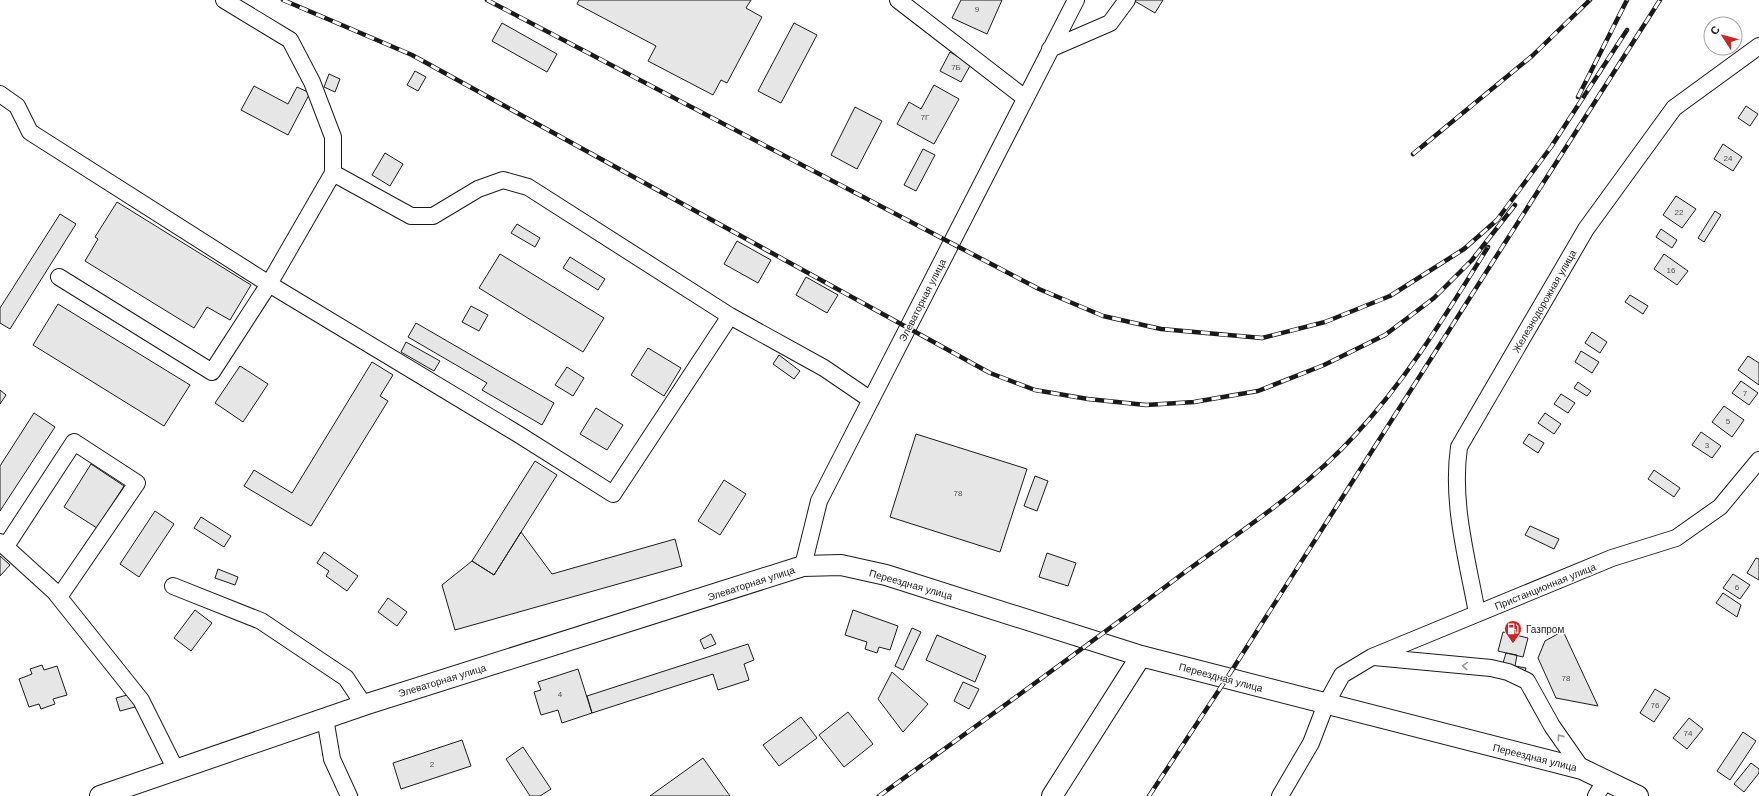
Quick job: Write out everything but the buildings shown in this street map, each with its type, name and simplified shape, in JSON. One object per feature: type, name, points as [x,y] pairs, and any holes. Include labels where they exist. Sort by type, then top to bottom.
[{"type":"main road","name":"Переездная улица","points":[[804,566],[841,565],[886,575],[1141,656],[1582,770],[1606,779],[1638,796]]},
{"type":"main road","name":"Элеваторная улица","points":[[100,796],[364,704],[804,566]]},
{"type":"main road","points":[[1052,796],[1141,656]]},
{"type":"street","points":[[59,278],[212,372],[269,284],[333,173],[333,137],[312,82],[290,40],[224,0]]},
{"type":"street","points":[[898,0],[1025,98]]},
{"type":"street","name":"Элеваторная улица","points":[[804,566],[819,500],[1076,0]]},
{"type":"street","points":[[1050,49],[1110,23],[1127,0]]},
{"type":"street","name":"Железнодорожная улица","points":[[1477,613],[1459,517],[1456,470],[1459,447],[1586,229],[1674,108],[1759,46]]},
{"type":"street","points":[[0,94],[17,106],[30,132],[269,284],[518,434],[613,494],[730,316]]},
{"type":"street","points":[[333,173],[411,216],[433,216],[478,189],[503,180],[528,187],[730,316],[824,368],[871,400]]},
{"type":"street","points":[[59,597],[137,483],[74,442],[3,544],[59,597],[141,700],[176,770]]},
{"type":"street","name":"Пристанционная улица","points":[[1280,796],[1311,744],[1326,704],[1342,675],[1372,657],[1477,613],[1612,558],[1676,538],[1720,507],[1759,460]]},
{"type":"street","points":[[173,586],[261,621],[346,678],[364,704]]},
{"type":"street","points":[[1372,657],[1491,668],[1508,672],[1528,681],[1552,726],[1582,770]]},
{"type":"street","points":[[325,718],[332,759],[349,796]]},
{"type":"street","points":[[1596,796],[1606,779]]},
{"type":"railway","points":[[283,0],[412,55],[990,373],[1035,390],[1088,399],[1146,405],[1194,402],[1258,391],[1324,365],[1385,335],[1434,298],[1472,260],[1515,205]]},
{"type":"railway","points":[[487,0],[1039,289],[1103,316],[1161,329],[1262,338],[1325,322],[1390,296],[1464,249],[1497,220],[1551,147],[1627,30]]},
{"type":"railway","points":[[1413,154],[1532,56],[1590,0]]},
{"type":"railway","points":[[1578,97],[1627,0]]},
{"type":"railway","points":[[1149,796],[1227,678],[1660,0]]},
{"type":"railway","points":[[879,796],[1252,524],[1296,490],[1337,454],[1375,413],[1410,367],[1488,247]]},
{"type":"place","name":"Газпром","points":[[1513,644]]}]
